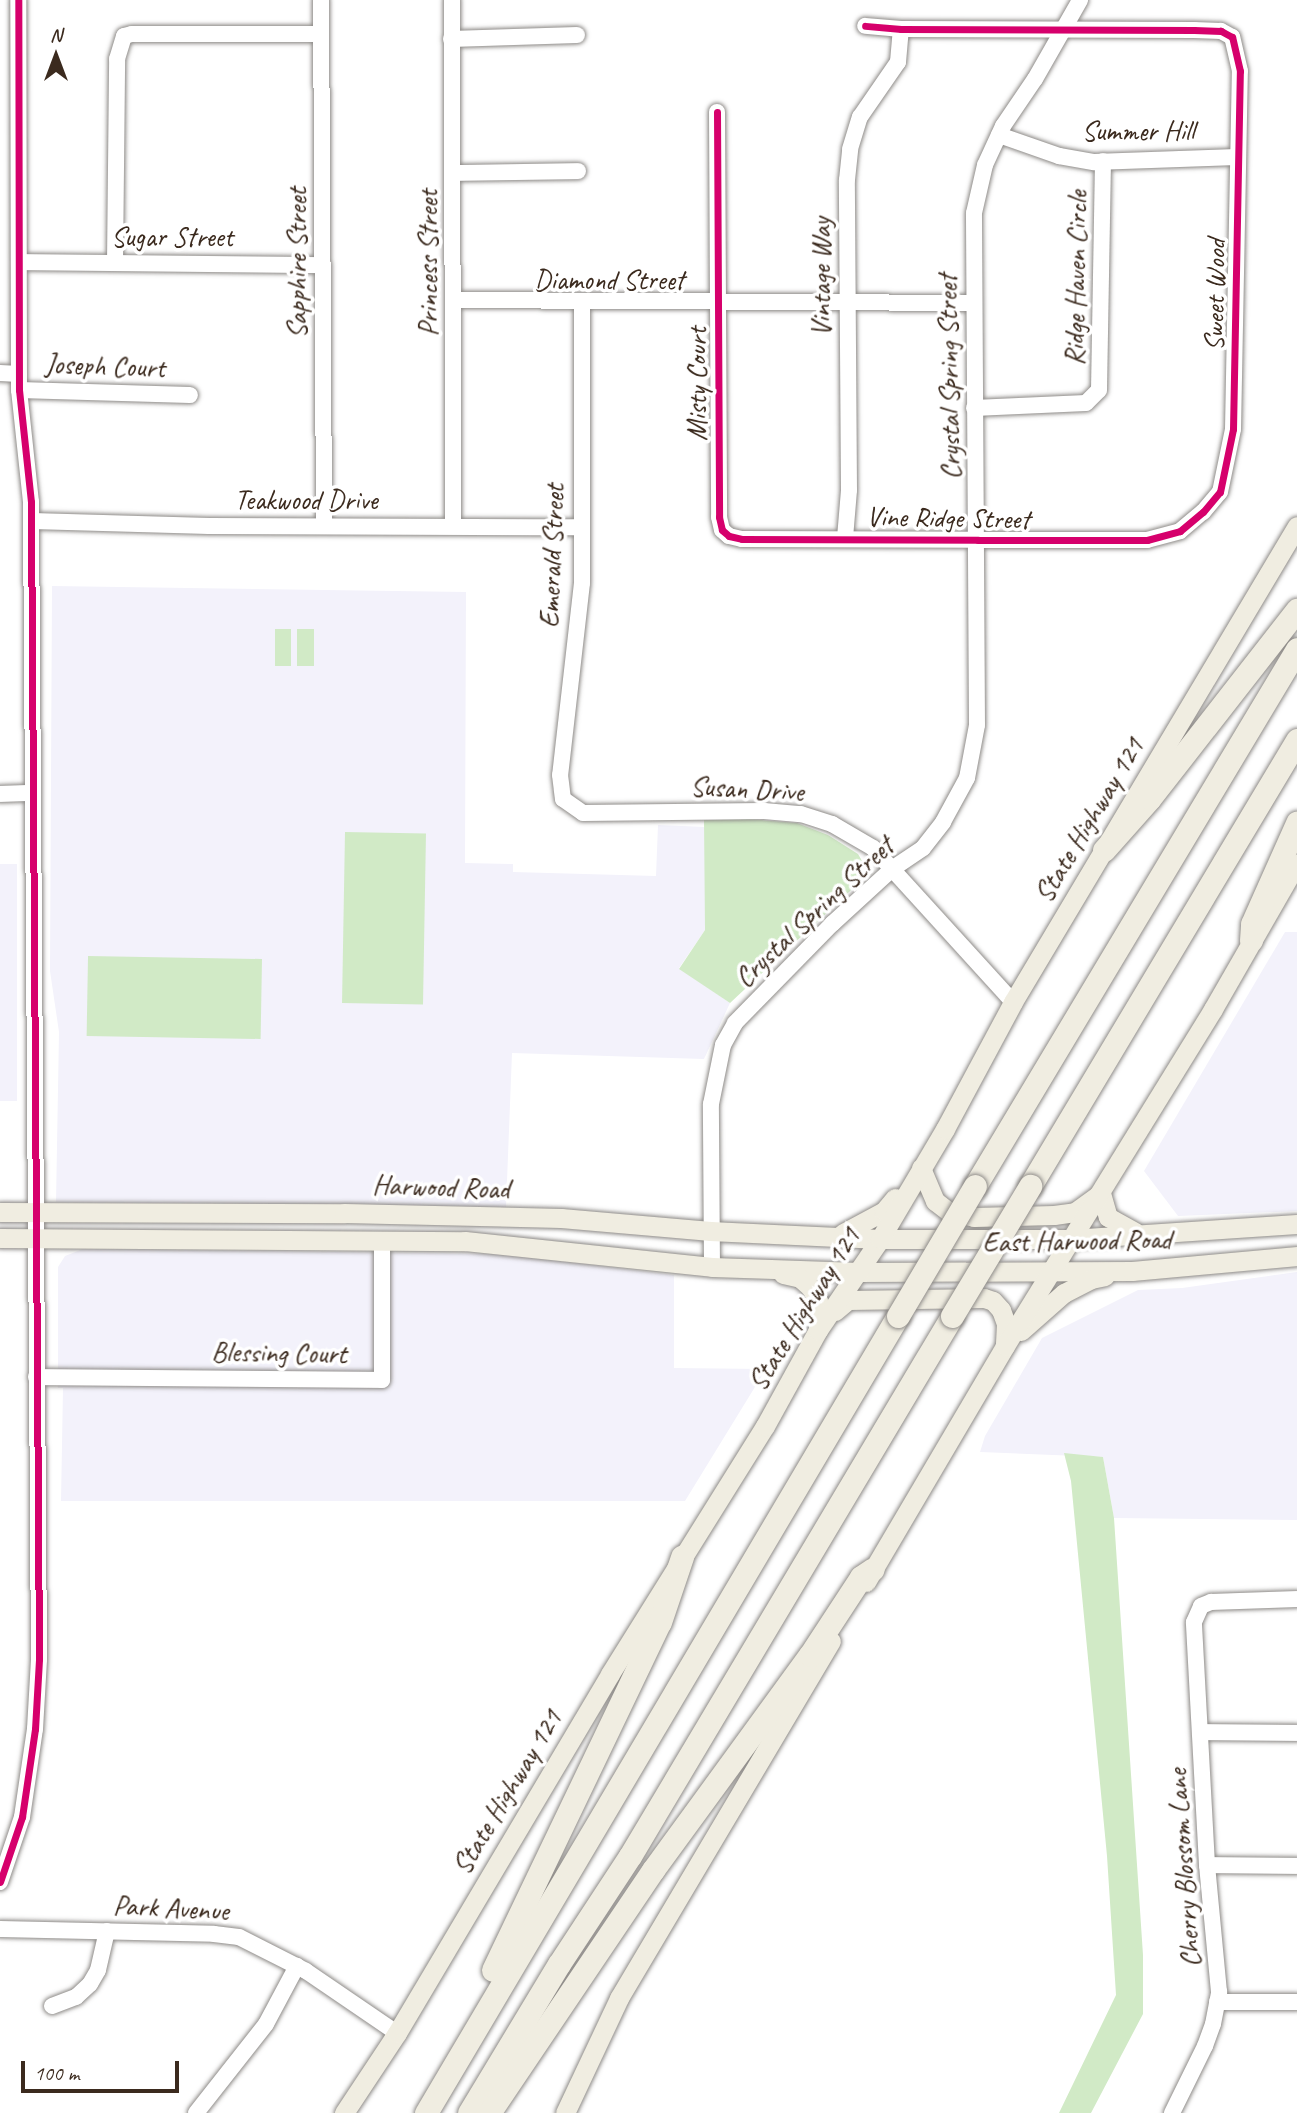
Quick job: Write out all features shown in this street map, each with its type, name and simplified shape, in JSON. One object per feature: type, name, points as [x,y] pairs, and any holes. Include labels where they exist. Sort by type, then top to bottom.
[{"type":"highway","points":[[1104,850],[1150,798],[1297,610]]},
{"type":"highway","points":[[430,2106],[554,1893],[1297,649]]},
{"type":"highway","points":[[469,2113],[559,1964],[630,1856],[1297,740]]},
{"type":"highway","points":[[1251,940],[1252,924],[1297,823]]},
{"type":"highway","points":[[430,2106],[437,2073],[486,1983],[566,1821],[660,1622],[682,1557]]},
{"type":"highway","points":[[489,2113],[653,1870],[810,1655],[861,1577],[873,1569]]},
{"type":"main road","name":"State Highway 121","points":[[344,2113],[397,2034],[682,1557],[765,1426],[818,1330],[880,1239],[1013,1002],[1297,526]]},
{"type":"main road","points":[[565,2113],[619,1998],[1004,1346],[1101,1193],[1297,863]]},
{"type":"main road","points":[[837,1235],[859,1227],[884,1211],[921,1168],[935,1201],[948,1212],[974,1217],[1075,1212],[1101,1193]]},
{"type":"main road","points":[[1101,1193],[1108,1217],[1135,1232]]},
{"type":"main road","name":"Harwood Road","points":[[0,1212],[561,1218],[709,1231],[880,1239]]},
{"type":"main road","points":[[215,1239],[223,1213]]},
{"type":"main road","points":[[382,1240],[383,1214]]},
{"type":"main road","points":[[559,1250],[561,1218]]},
{"type":"main road","name":"East Harwood Road","points":[[880,1239],[1072,1239],[1135,1232],[1228,1231],[1297,1224]]},
{"type":"main road","name":"Harwood Road","points":[[0,1238],[465,1241],[712,1267],[859,1272]]},
{"type":"main road","name":"East Harwood Road","points":[[859,1272],[1132,1271],[1297,1256]]},
{"type":"main road","points":[[764,1270],[800,1278],[811,1288],[818,1301],[818,1330]]},
{"type":"main road","points":[[1004,1346],[1064,1293],[1091,1279],[1132,1271]]},
{"type":"main road","points":[[818,1330],[848,1300],[985,1298],[993,1301],[1001,1310],[1006,1324],[1004,1346]]},
{"type":"street","points":[[0,1882],[22,1817],[35,1729],[39,1590],[32,521],[19,382],[18,0]]},
{"type":"street","name":"Sapphire Street","points":[[321,0],[324,526]]},
{"type":"street","name":"Princess Street","points":[[452,0],[453,526]]},
{"type":"street","name":"Crystal Spring Street","points":[[712,1267],[709,1231],[711,1104],[723,1045],[735,1023],[760,993],[892,869],[923,848],[943,822],[967,778],[977,724],[974,213],[985,165],[999,135],[1080,0]]},
{"type":"street","points":[[865,26],[901,29],[1063,29]]},
{"type":"street","name":"Vintage Way","points":[[845,538],[849,490],[847,180],[850,149],[860,117],[898,62],[901,29]]},
{"type":"street","name":"Sweet Wood","points":[[1063,29],[1222,31],[1232,37],[1240,71],[1233,429],[1228,464],[1220,492],[1203,512],[1175,533]]},
{"type":"street","points":[[115,263],[117,59],[118,45],[124,36],[321,34]]},
{"type":"street","points":[[451,39],[577,35]]},
{"type":"street","name":"Misty Court","points":[[717,111],[719,517],[722,530]]},
{"type":"street","name":"Summer Hill","points":[[999,135],[1059,156],[1104,161],[1237,157]]},
{"type":"street","name":"Ridge Haven Circle","points":[[974,408],[1086,403],[1099,390],[1104,161]]},
{"type":"street","points":[[454,173],[578,171]]},
{"type":"street","name":"Sugar Street","points":[[20,262],[323,265]]},
{"type":"street","name":"Diamond Street","points":[[454,300],[973,303]]},
{"type":"street","name":"Emerald Street","points":[[572,808],[563,799],[560,775],[582,583],[582,301]]},
{"type":"street","name":"Joseph Court","points":[[0,373],[19,382],[190,395]]},
{"type":"street","name":"Teakwood Drive","points":[[32,521],[209,526],[581,527]]},
{"type":"street","name":"Vine Ridge Street","points":[[722,530],[729,536],[742,539],[1147,540],[1175,533]]},
{"type":"street","points":[[0,793],[33,793]]},
{"type":"street","name":"Susan Drive","points":[[572,808],[583,813],[764,811],[801,814],[832,824],[873,848],[1013,1002]]},
{"type":"street","name":"Blessing Court","points":[[36,1377],[382,1380],[382,1240]]},
{"type":"street","name":"Cherry Blossom Lane","points":[[1172,2113],[1205,2046],[1217,2002],[1218,1959],[1207,1865],[1194,1622],[1198,1610],[1211,1602],[1226,1599],[1297,1599]]},
{"type":"street","points":[[1200,1732],[1297,1733]]},
{"type":"street","points":[[1207,1865],[1297,1866]]},
{"type":"street","name":"Park Avenue","points":[[0,1929],[239,1937],[297,1966],[397,2034]]},
{"type":"street","points":[[52,2006],[76,1997],[90,1984],[98,1970],[107,1931]]},
{"type":"street","points":[[196,2113],[266,2024],[297,1966]]},
{"type":"street","points":[[1217,2002],[1297,2002]]},
{"type":"shaded area","points":[[52,586],[466,592],[465,863],[513,864],[513,872],[656,876],[658,825],[705,827],[705,930],[679,968],[730,1003],[704,1059],[512,1053],[506,1207],[56,1202],[59,1032],[50,971]]},
{"type":"shaded area","points":[[0,864],[17,864],[17,1101],[0,1101]]},
{"type":"shaded area","points":[[1285,932],[1297,932],[1297,1211],[1178,1216],[1144,1171]]},
{"type":"shaded area","points":[[83,1249],[501,1254],[674,1275],[674,1368],[766,1369],[685,1501],[61,1501],[63,1388],[58,1388],[58,1267],[65,1256]]},
{"type":"shaded area","points":[[1297,1272],[1297,1520],[1114,1518],[1103,1457],[980,1452],[985,1436],[1042,1338],[1138,1290],[1182,1288]]},
{"type":"green space","points":[[275,629],[291,629],[291,666],[275,666]]},
{"type":"green space","points":[[297,629],[314,629],[314,666],[297,666]]},
{"type":"green space","points":[[748,819],[797,823],[828,835],[858,854],[865,866],[864,878],[730,1003],[679,969],[705,930],[704,820]]},
{"type":"green space","points":[[345,832],[426,833],[423,1004],[342,1003]]},
{"type":"green space","points":[[88,956],[262,959],[261,1039],[87,1036]]},
{"type":"green space","points":[[1064,1453],[1103,1457],[1114,1518],[1143,1955],[1143,2014],[1091,2113],[1059,2113],[1116,1995],[1107,1856],[1071,1481]]},
{"type":"cycle path","points":[[0,1882],[22,1817],[35,1729],[39,1659],[31,502],[19,390],[18,0]]},
{"type":"cycle path","points":[[717,112],[719,517],[722,530],[729,536],[742,539],[978,540],[1147,540],[1180,531],[1203,512],[1220,492],[1233,429],[1240,71],[1232,37],[1221,31],[1194,30],[901,29],[865,26]]}]
